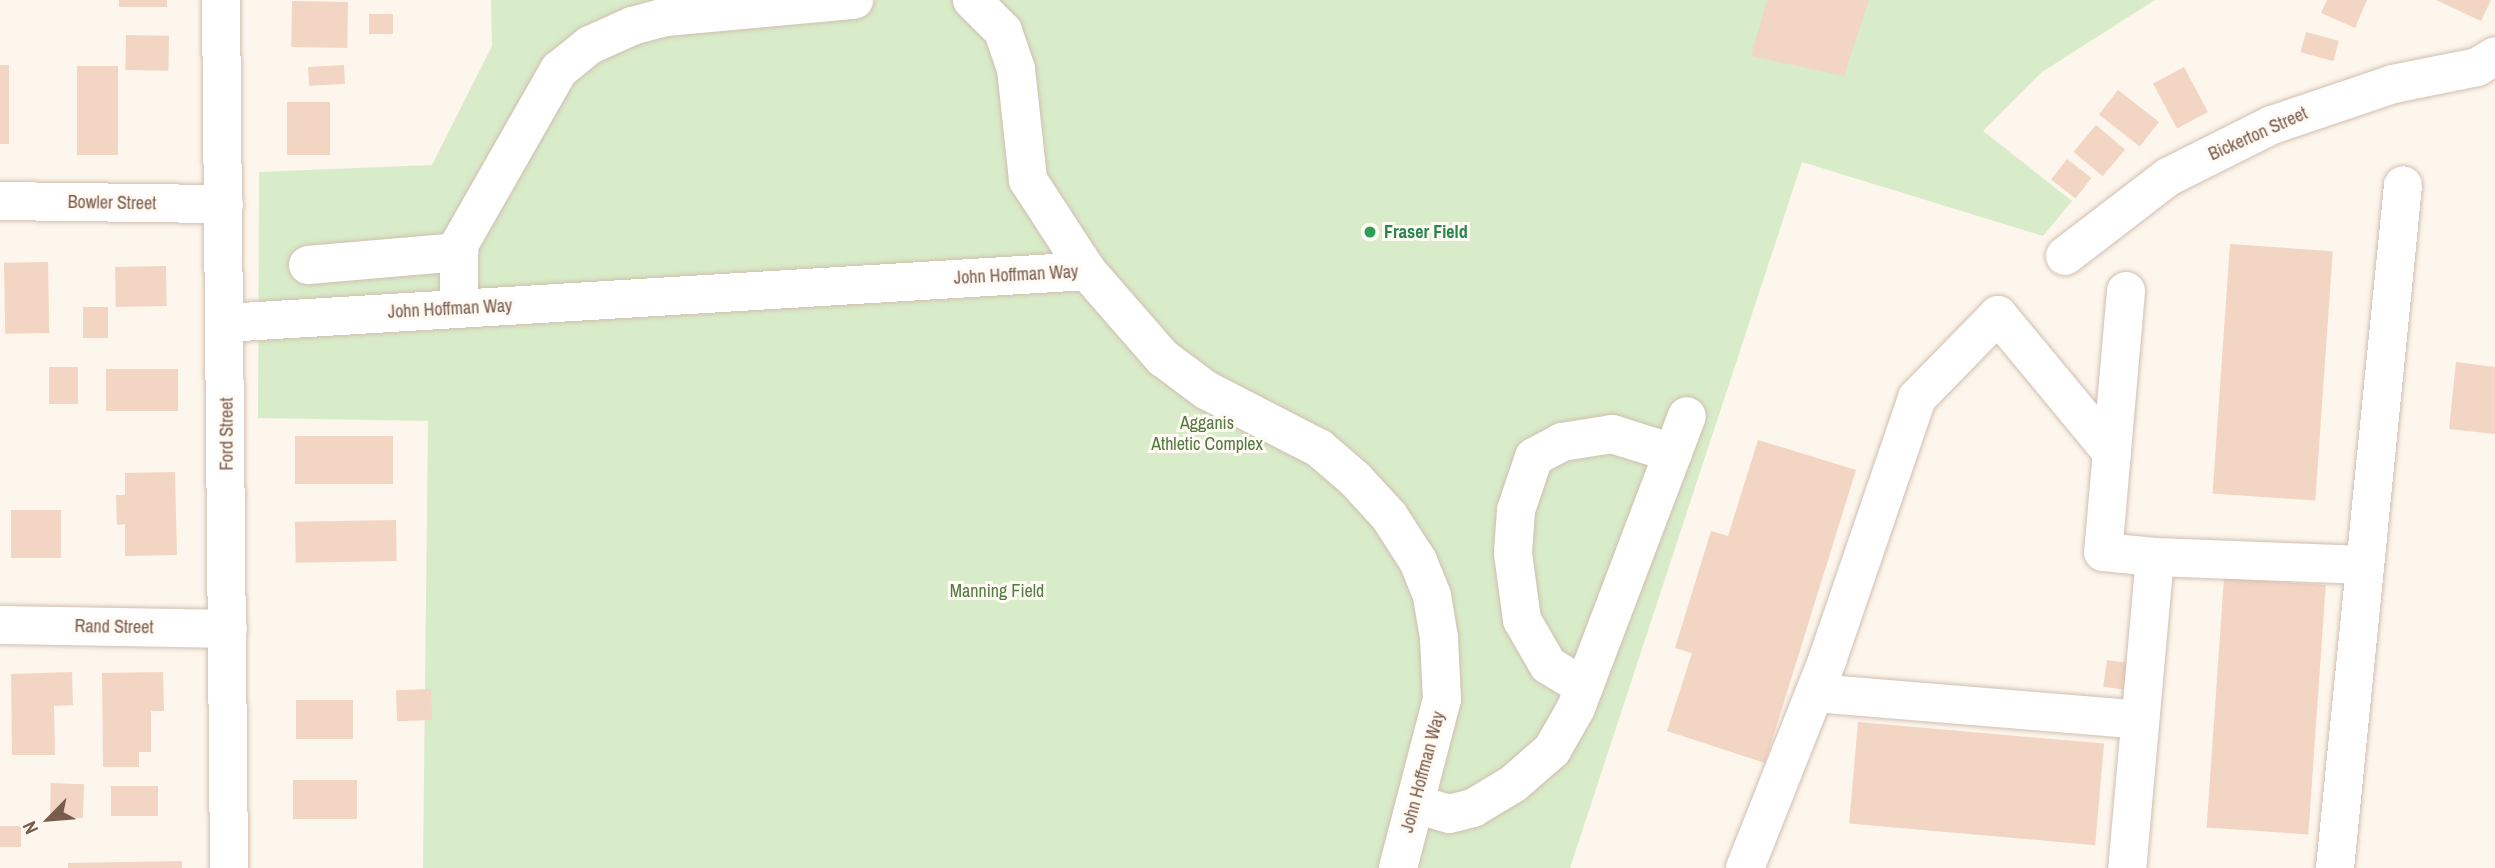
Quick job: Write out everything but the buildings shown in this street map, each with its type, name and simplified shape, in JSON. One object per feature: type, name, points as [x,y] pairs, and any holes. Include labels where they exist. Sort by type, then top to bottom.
[{"type":"street","name":"Ford Street","points":[[221,0],[229,868]]},
{"type":"street","points":[[458,309],[459,252],[559,70],[590,45],[632,26],[666,17],[854,0]]},
{"type":"street","points":[[972,0],[1003,31],[1016,69],[1028,180],[1087,271]]},
{"type":"street","name":"Bickerton Street","points":[[2065,256],[2168,177],[2260,130],[2393,84],[2486,61]]},
{"type":"street","points":[[2335,868],[2403,185]]},
{"type":"street","name":"Bowler Street","points":[[0,201],[223,204]]},
{"type":"street","points":[[308,265],[459,252]]},
{"type":"street","name":"John Hoffman Way","points":[[225,323],[1087,271],[1163,358],[1206,390],[1319,448],[1355,479],[1389,516],[1418,561],[1432,596],[1439,638],[1442,699],[1398,868]]},
{"type":"street","points":[[2126,291],[2104,552],[2155,557],[2365,565]]},
{"type":"street","points":[[1745,868],[1815,693],[1917,398],[1998,315],[2112,453]]},
{"type":"street","points":[[1415,804],[1449,814],[1473,808],[1513,784],[1552,750],[1584,687],[1687,415]]},
{"type":"street","points":[[1584,687],[1549,665],[1522,620],[1513,554],[1516,510],[1534,457],[1562,442],[1612,433],[1673,453]]},
{"type":"street","points":[[2127,868],[2155,557]]},
{"type":"street","name":"Rand Street","points":[[0,625],[228,629]]},
{"type":"street","points":[[1815,693],[2140,720]]},
{"type":"green space","name":"Agganis Athletic Complex","points":[[491,0],[2155,0],[2042,72],[1983,131],[2072,201],[2043,236],[1802,162],[1570,868],[423,868],[428,421],[258,418],[259,172],[432,165],[492,46]]},
{"type":"place","name":"Fraser Field","points":[[1370,232]]},
{"type":"park label","name":"Manning Field","points":[[997,591]]}]
